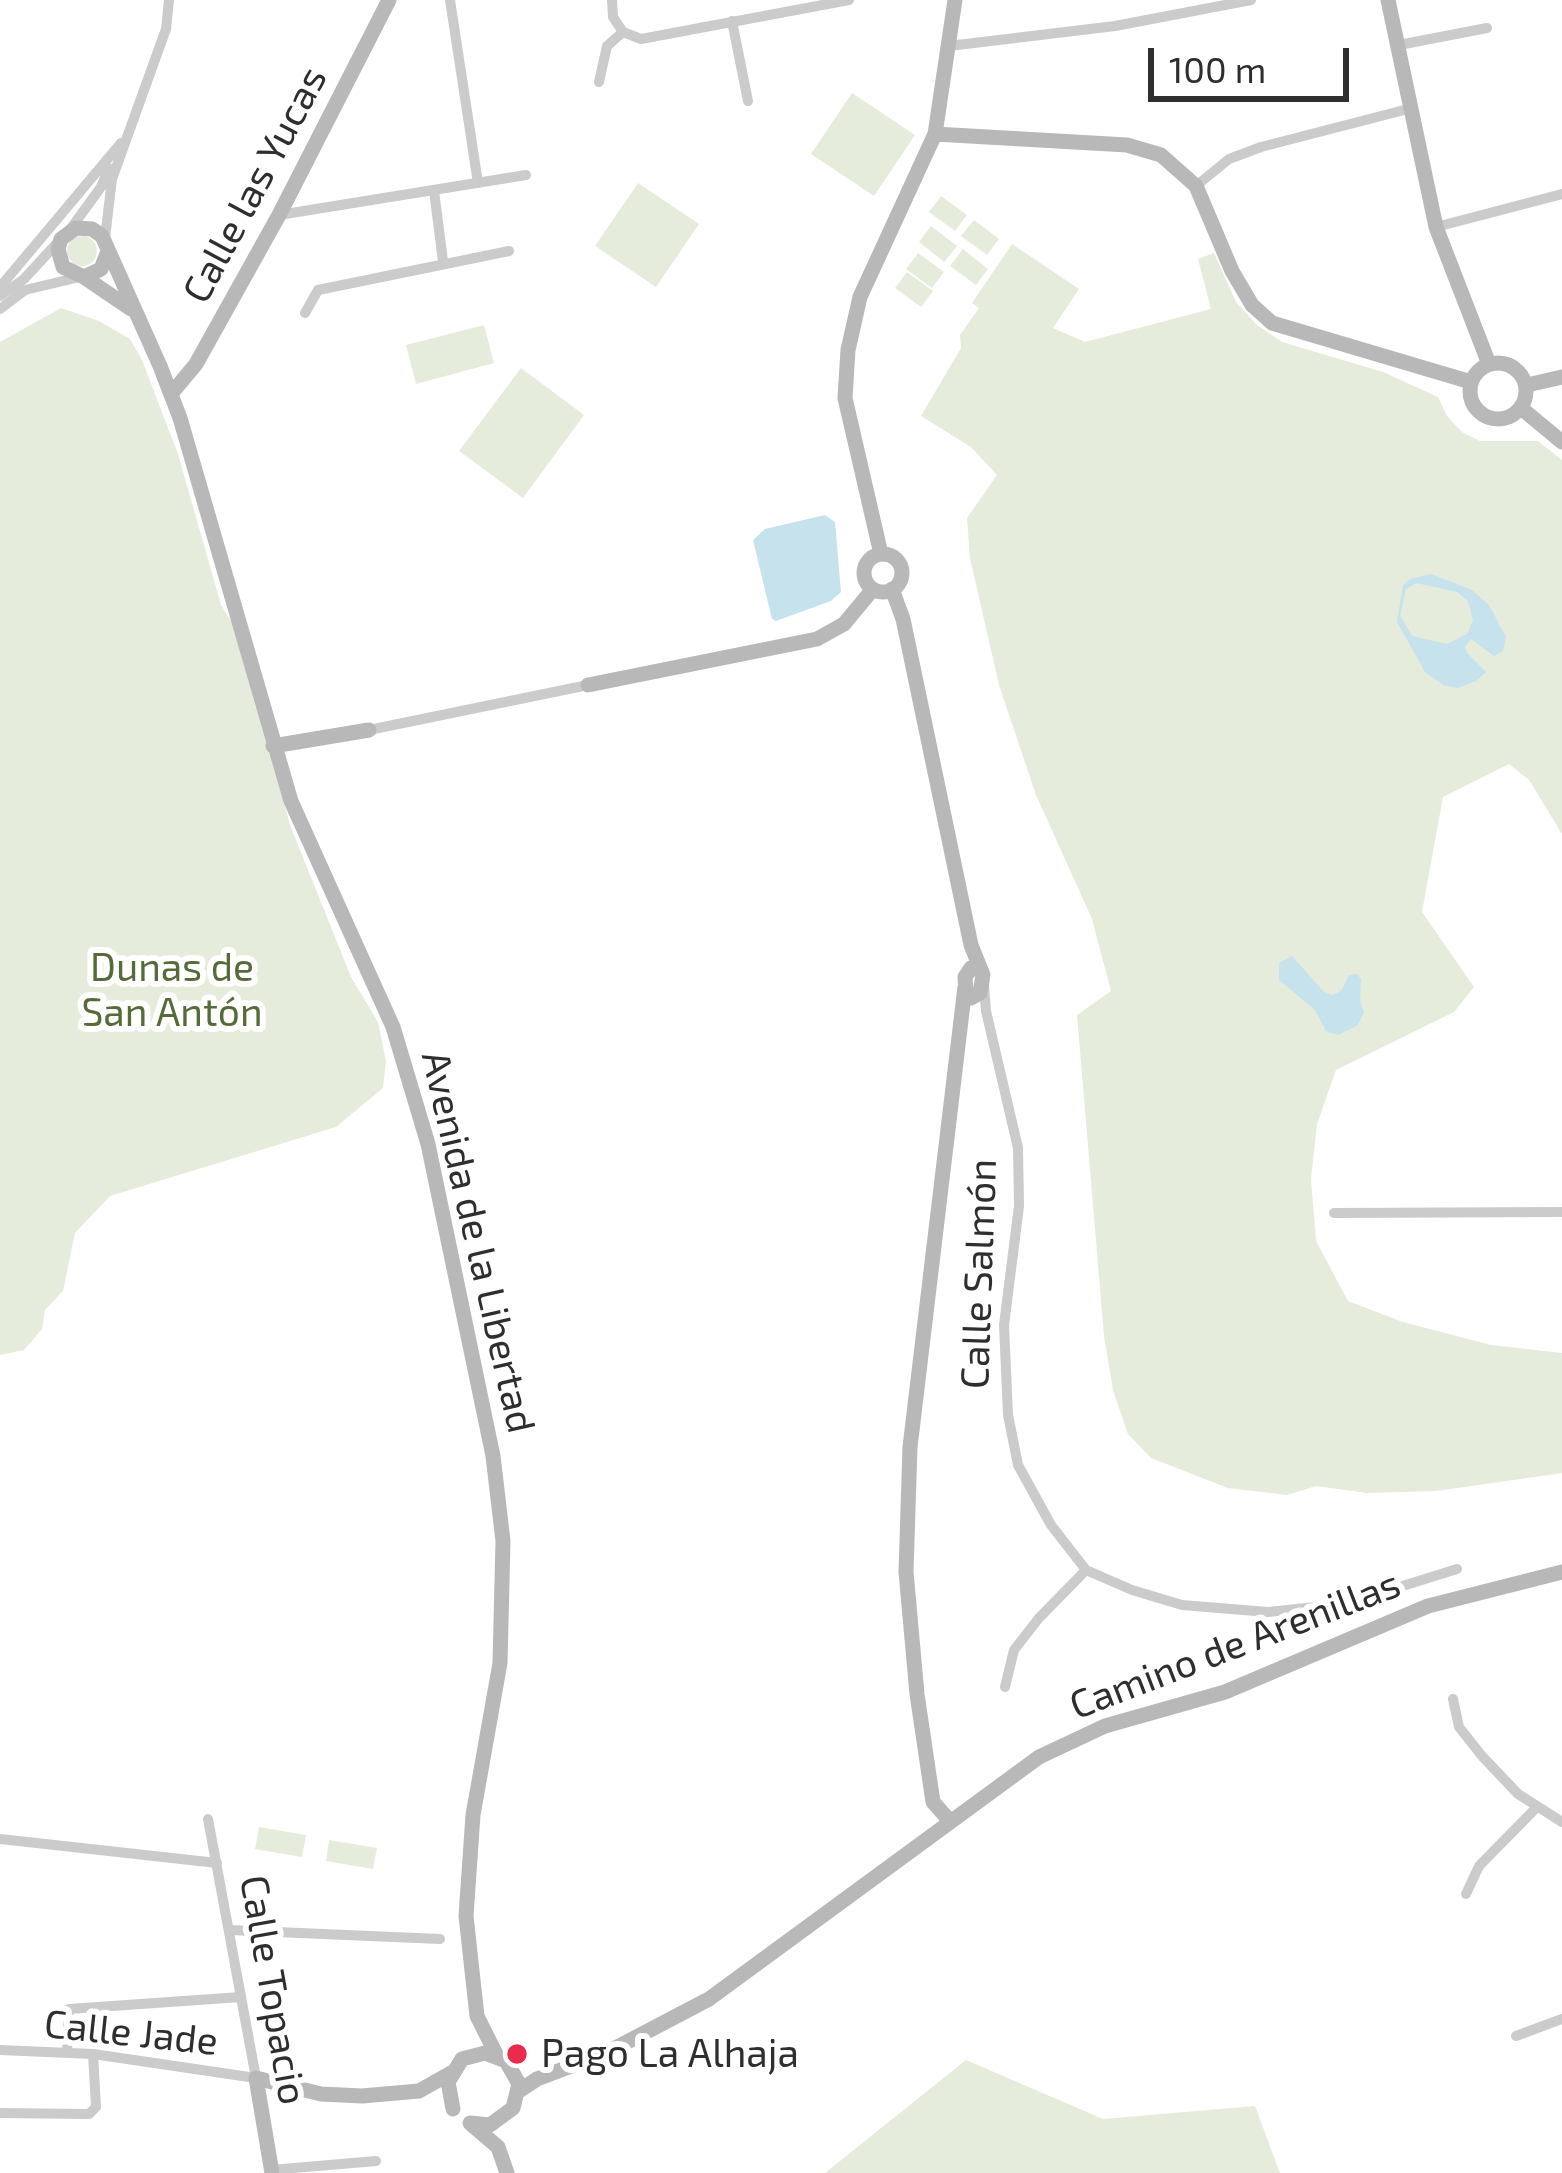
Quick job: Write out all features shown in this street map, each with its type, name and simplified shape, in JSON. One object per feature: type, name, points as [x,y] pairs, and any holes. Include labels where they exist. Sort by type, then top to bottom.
[{"type":"street","points":[[0,309],[25,290],[101,269],[107,200],[166,29],[169,0]]},
{"type":"street","name":"Calle las Yucas","points":[[171,394],[204,351],[389,0]]},
{"type":"street","points":[[450,0],[478,183]]},
{"type":"street","points":[[612,0],[613,16],[622,32],[641,38],[733,22],[785,6],[849,0]]},
{"type":"street","points":[[881,554],[845,398],[848,350],[860,297],[935,134],[956,0]]},
{"type":"street","points":[[949,46],[1115,26],[1251,0]]},
{"type":"street","points":[[1388,0],[1436,227],[1490,364]]},
{"type":"street","points":[[733,22],[748,101]]},
{"type":"street","points":[[1399,45],[1487,28]]},
{"type":"street","points":[[598,82],[608,46],[622,32]]},
{"type":"street","points":[[1196,186],[1229,159],[1261,147],[1412,108]]},
{"type":"street","points":[[935,134],[1127,145],[1161,155],[1196,186],[1232,271],[1252,305],[1273,323],[1471,382]]},
{"type":"street","points":[[0,291],[127,135]]},
{"type":"street","points":[[0,291],[23,279],[65,236],[101,187],[113,153]]},
{"type":"street","points":[[279,215],[526,175]]},
{"type":"street","points":[[434,191],[443,262]]},
{"type":"street","points":[[1436,227],[1562,194]]},
{"type":"street","points":[[106,245],[84,227],[65,236],[59,258],[63,267],[133,310]]},
{"type":"street","name":"Avenida de la Libertad","points":[[106,245],[171,394],[273,746],[304,836],[388,1014],[413,1087],[493,1456],[503,1541],[503,1624],[466,1866],[466,1916],[477,2017],[471,2044],[456,2066]]},
{"type":"street","points":[[305,313],[317,290],[509,250]]},
{"type":"street","points":[[1490,364],[1517,369],[1526,386],[1521,408],[1507,418],[1481,414],[1472,400],[1471,382],[1490,364]]},
{"type":"street","points":[[1526,386],[1562,377]]},
{"type":"street","points":[[1521,408],[1562,442]]},
{"type":"street","points":[[873,589],[865,578],[866,565],[881,554],[894,557],[902,567],[901,580],[892,590]]},
{"type":"street","points":[[873,589],[892,590]]},
{"type":"street","points":[[273,746],[817,639],[844,624],[873,589]]},
{"type":"street","points":[[892,590],[903,619],[971,945],[973,985],[962,1016],[910,1448],[905,1572],[934,1802],[949,1820]]},
{"type":"street","points":[[973,985],[986,1012]]},
{"type":"street","name":"Calle Salmón","points":[[973,985],[986,1012],[1018,1148],[1019,1206],[1004,1325],[1008,1415],[1018,1465],[1051,1525],[1086,1570]]},
{"type":"street","points":[[1334,1214],[1562,1212]]},
{"type":"street","points":[[1004,1687],[1014,1650],[1086,1570],[1182,1605],[1268,1612],[1345,1604],[1457,1569]]},
{"type":"street","name":"Camino de Arenillas","points":[[518,2084],[608,2052],[709,1999],[1039,1757],[1105,1726],[1225,1691],[1428,1606],[1562,1572]]},
{"type":"street","points":[[1453,1699],[1459,1727],[1517,1794],[1562,1822]]},
{"type":"street","points":[[1466,1894],[1479,1866],[1537,1807]]},
{"type":"street","name":"Calle Topacio","points":[[208,1819],[272,2171]]},
{"type":"street","points":[[0,1839],[217,1863]]},
{"type":"street","points":[[230,1930],[440,1939]]},
{"type":"street","points":[[67,2053],[69,2009],[241,1997]]},
{"type":"street","name":"Avenida de la Libertad","points":[[477,2017],[497,2056]]},
{"type":"street","points":[[1516,2036],[1562,2019]]},
{"type":"street","name":"Calle Jade","points":[[0,2050],[94,2054],[256,2078]]},
{"type":"street","points":[[419,2091],[456,2066],[485,2053],[497,2056],[518,2084],[498,2147]]},
{"type":"street","points":[[0,2113],[88,2114],[97,2107],[94,2054]]},
{"type":"street","points":[[453,2109],[447,2091],[456,2066]]},
{"type":"street","points":[[256,2078],[321,2094],[419,2091],[453,2109],[498,2147],[507,2173]]},
{"type":"street","points":[[470,2123],[490,2125],[508,2116]]},
{"type":"street","points":[[272,2171],[376,2161]]},
{"type":"green space","points":[[852,93],[915,135],[874,196],[811,154]]},
{"type":"green space","points":[[638,183],[699,224],[656,287],[595,246]]},
{"type":"green space","points":[[941,196],[967,215],[955,231],[929,212]]},
{"type":"green space","points":[[974,220],[999,239],[987,255],[961,236]]},
{"type":"green space","points":[[931,226],[957,246],[944,262],[919,242]]},
{"type":"green space","points":[[82,236],[93,240],[97,251],[93,262],[82,266],[71,262],[67,251],[71,240]]},
{"type":"green space","points":[[1012,244],[1079,289],[1053,328],[1085,342],[1211,309],[1198,259],[1214,253],[1236,302],[1282,342],[1383,372],[1438,397],[1462,432],[1480,441],[1538,441],[1562,460],[1562,834],[1529,780],[1509,764],[1443,797],[1422,912],[1474,987],[1454,1012],[1336,1070],[1317,1124],[1311,1179],[1316,1241],[1348,1301],[1403,1322],[1491,1345],[1562,1353],[1562,1473],[1436,1491],[1367,1493],[1316,1486],[1287,1495],[1228,1488],[1151,1458],[1128,1434],[1113,1390],[1104,1336],[1077,1015],[1111,991],[1092,919],[1036,795],[999,685],[970,558],[967,518],[997,475],[971,447],[921,416],[961,348],[960,335],[979,308],[972,303]]},
{"type":"green space","points":[[963,249],[988,269],[976,285],[950,266]]},
{"type":"green space","points":[[918,253],[944,272],[932,288],[906,269]]},
{"type":"green space","points":[[907,272],[933,291],[921,307],[895,288]]},
{"type":"green space","name":"Dunas de San Antón","points":[[61,308],[99,321],[130,339],[142,360],[178,454],[221,605],[236,629],[290,825],[351,977],[378,1022],[386,1061],[383,1088],[336,1127],[110,1196],[75,1233],[63,1291],[45,1310],[42,1329],[24,1350],[0,1355],[0,342]]},
{"type":"green space","points":[[484,325],[494,363],[416,384],[406,345]]},
{"type":"green space","points":[[521,368],[584,415],[523,498],[459,451]]},
{"type":"green space","points":[[259,1827],[306,1835],[302,1857],[255,1849]]},
{"type":"green space","points":[[329,1840],[377,1848],[373,1869],[326,1861]]},
{"type":"green space","points":[[966,2060],[1103,2119],[1255,2106],[1280,2173],[825,2173]]},
{"type":"water","points":[[825,515],[835,522],[841,592],[831,601],[776,621],[753,540],[765,529]]},
{"type":"water","points":[[1431,574],[1472,590],[1489,605],[1506,637],[1503,651],[1494,656],[1471,639],[1465,647],[1486,672],[1476,681],[1458,688],[1443,685],[1425,672],[1397,622],[1403,585]],"holes":[[[1416,583],[1457,592],[1468,601],[1473,621],[1467,634],[1447,644],[1412,636],[1400,616],[1406,589]]]},
{"type":"water","points":[[1292,956],[1332,995],[1341,991],[1349,975],[1357,974],[1364,1012],[1358,1025],[1338,1035],[1326,1031],[1315,1010],[1279,980],[1279,963]]},
{"type":"place","name":"Pago La Alhaja","points":[[517,2054]]}]
